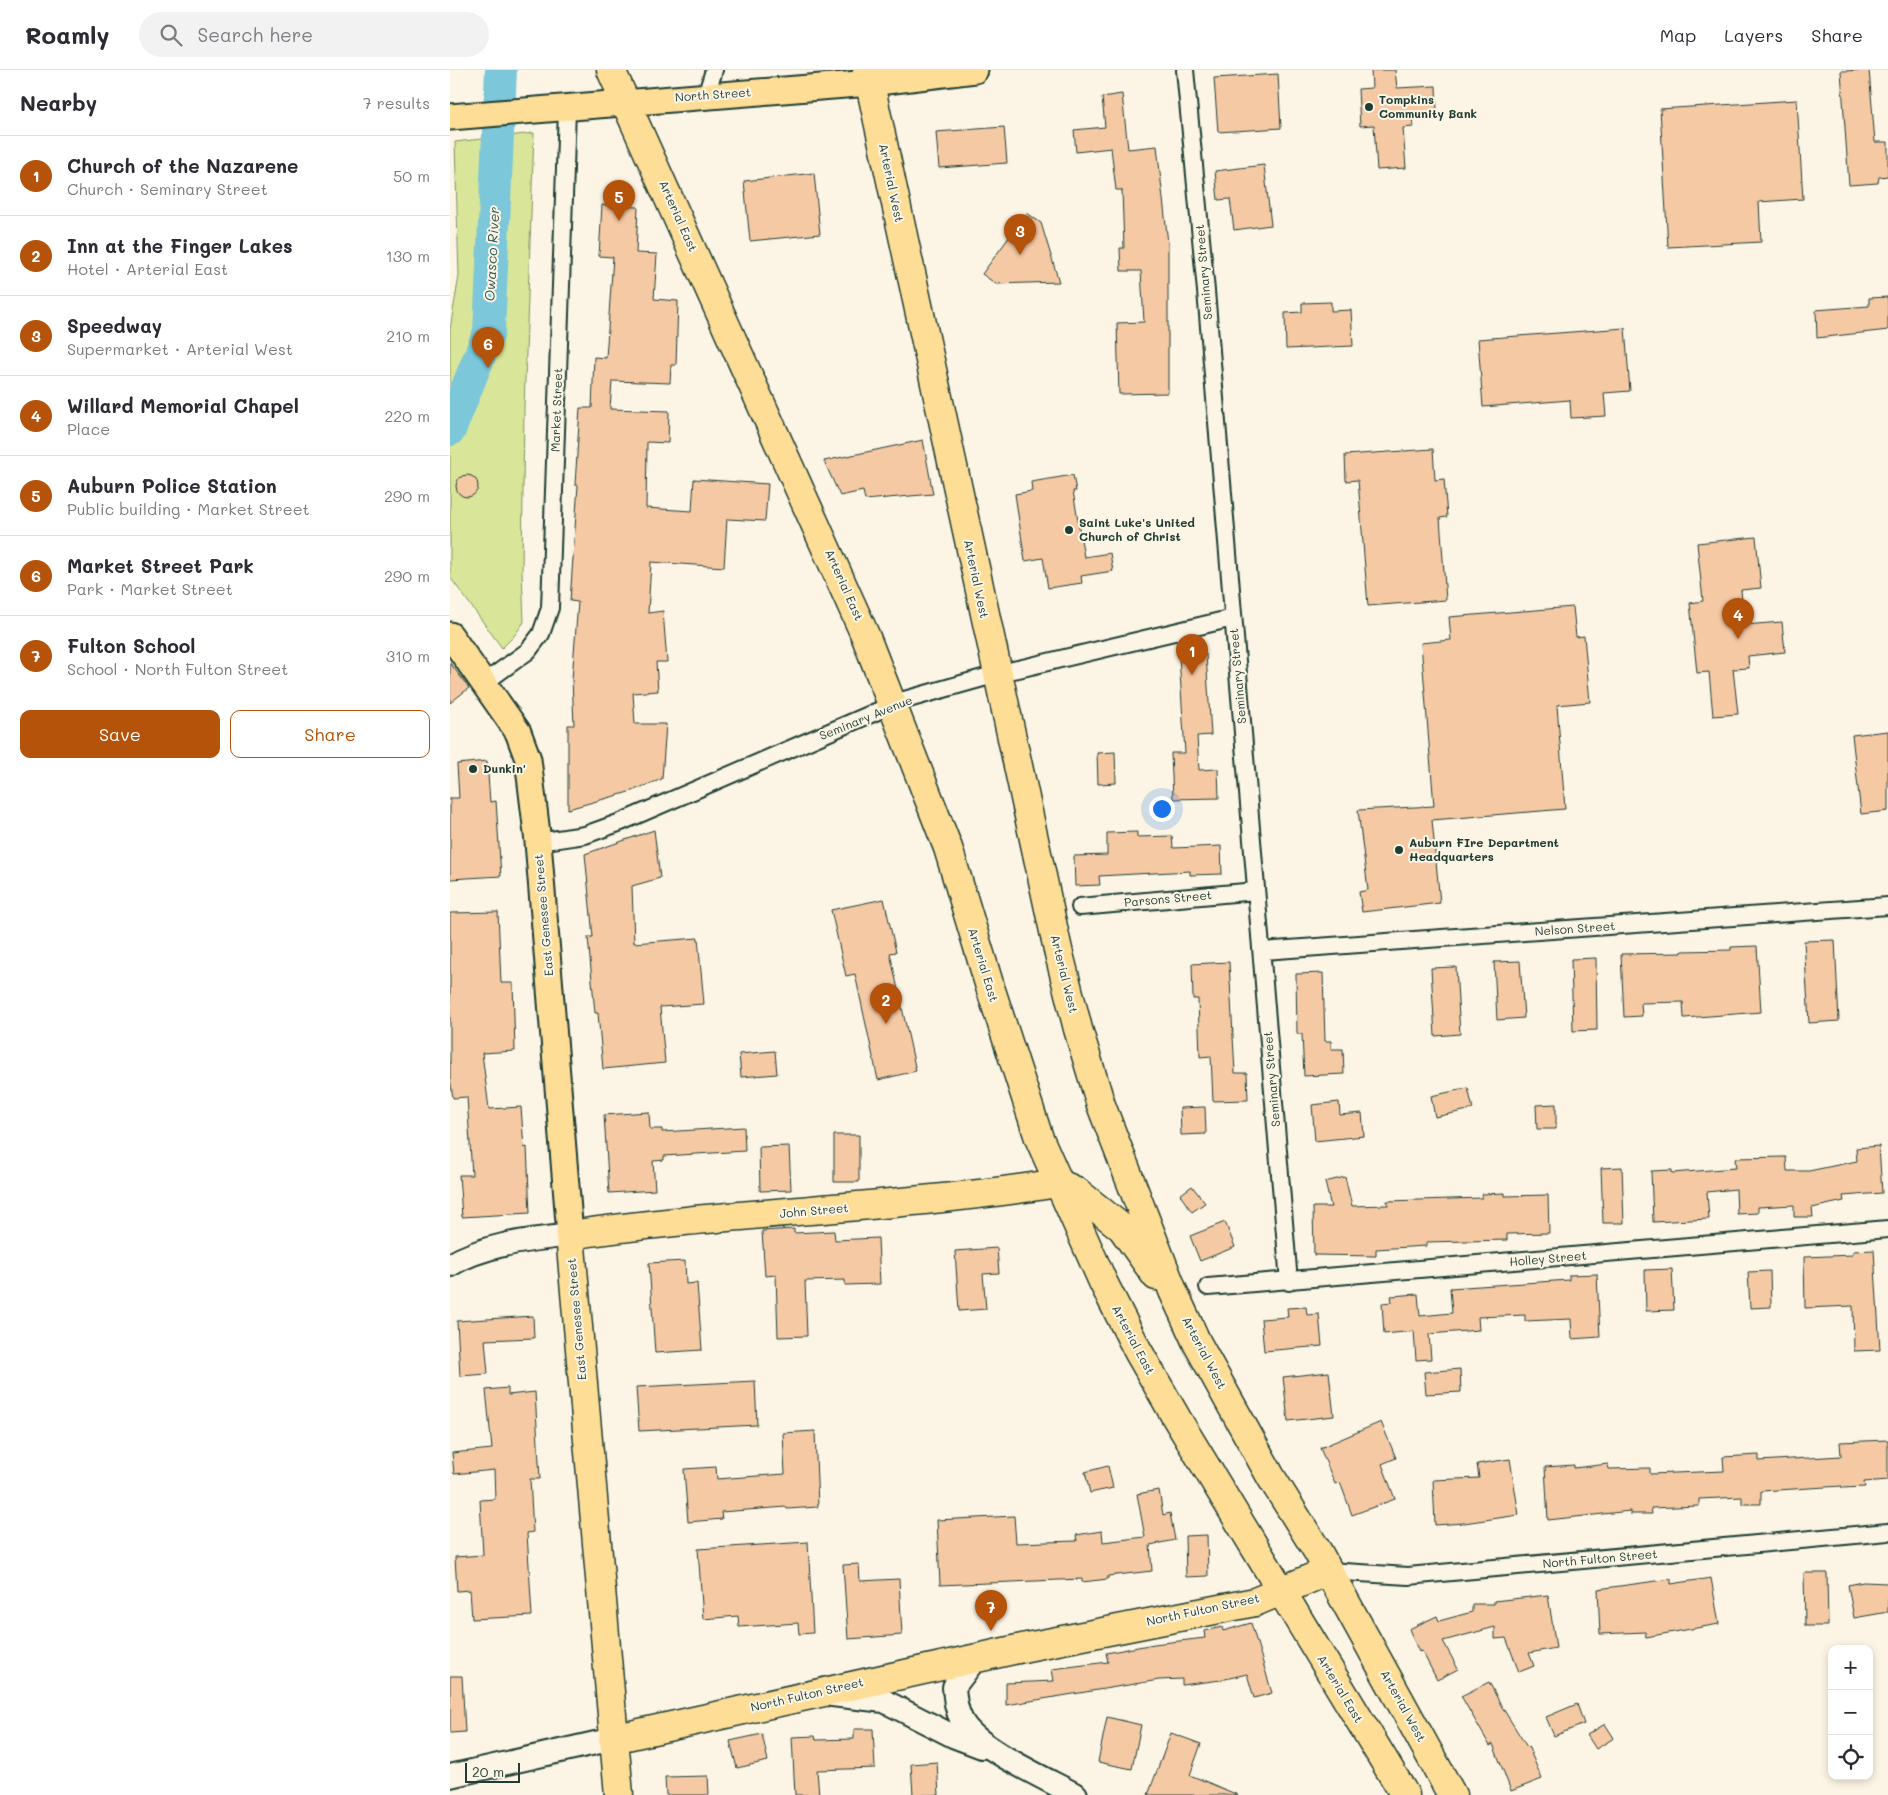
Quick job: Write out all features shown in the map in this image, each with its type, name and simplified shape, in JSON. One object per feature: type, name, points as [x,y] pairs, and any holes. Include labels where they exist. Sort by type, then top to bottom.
[{"type":"highway","name":"Arterial East","points":[[611,70],[820,531],[894,706],[948,848],[990,987],[1039,1138],[1058,1183],[1138,1351],[1279,1590],[1405,1795]]},
{"type":"highway","name":"Arterial West","points":[[868,77],[1056,942],[1078,1029],[1101,1105],[1173,1292],[1197,1342],[1271,1477],[1328,1571],[1452,1795]]},
{"type":"highway","points":[[1058,1183],[1076,1191],[1122,1228],[1154,1274],[1173,1292]]},
{"type":"highway","name":"John Street","points":[[570,1234],[619,1228],[877,1206],[997,1193],[1058,1183]]},
{"type":"highway","name":"East Genesee Street","points":[[570,1234],[619,1795]]},
{"type":"highway","name":"North Fulton Street","points":[[613,1739],[976,1658],[1255,1602],[1279,1590],[1328,1571]]},
{"type":"main road","name":"North Street","points":[[457,117],[706,96],[868,77],[975,70]]},
{"type":"main road","name":"East Genesee Street","points":[[450,635],[518,732],[528,759],[538,842],[570,1234]]},
{"type":"street","points":[[706,96],[714,70]]},
{"type":"street","name":"Seminary Street","points":[[1185,70],[1289,1282]]},
{"type":"street","name":"Market Street","points":[[484,683],[528,651],[541,634],[550,608],[567,109]]},
{"type":"street","name":"Seminary Avenue","points":[[538,842],[585,835],[621,822],[901,702],[997,674],[1233,618]]},
{"type":"street","name":"Parsons Street","points":[[1080,907],[1256,891]]},
{"type":"street","name":"Nelson Street","points":[[1262,951],[1888,906]]},
{"type":"street","name":"Holley Street","points":[[1208,1287],[1289,1282],[1888,1230]]},
{"type":"street","points":[[450,1265],[471,1255],[512,1244],[570,1234]]},
{"type":"street","name":"North Fulton Street","points":[[1328,1571],[1408,1576],[1888,1532]]},
{"type":"street","points":[[976,1658],[954,1687],[955,1703],[963,1722],[979,1740],[997,1752],[1076,1795]]},
{"type":"street","points":[[810,1695],[846,1695],[884,1701],[953,1736],[997,1752]]},
{"type":"street","points":[[450,1776],[613,1739]]},
{"type":"green space","points":[[534,133],[524,407],[522,571],[524,622],[502,648],[450,577],[450,329],[459,276],[455,142]]},
{"type":"building","points":[[1371,70],[1395,70],[1397,88],[1436,86],[1437,113],[1412,114],[1413,127],[1403,128],[1406,168],[1377,170],[1374,125],[1360,126],[1358,89],[1372,88]]},
{"type":"building","points":[[1869,70],[1875,142],[1888,142],[1888,176],[1879,177],[1878,183],[1849,185],[1841,71]]},
{"type":"building","points":[[1278,74],[1281,128],[1218,132],[1214,78]]},
{"type":"building","points":[[1122,94],[1128,149],[1157,146],[1168,243],[1168,393],[1119,394],[1117,323],[1144,322],[1141,271],[1121,271],[1120,248],[1124,248],[1122,190],[1116,190],[1111,148],[1076,152],[1074,130],[1105,127],[1102,97]]},
{"type":"building","points":[[1797,100],[1803,199],[1759,202],[1761,242],[1668,247],[1660,109]]},
{"type":"building","points":[[1004,127],[1007,163],[939,168],[936,132]]},
{"type":"building","points":[[1264,165],[1271,225],[1234,230],[1230,199],[1218,200],[1215,171]]},
{"type":"building","points":[[814,173],[820,234],[750,241],[744,181]]},
{"type":"building","points":[[602,205],[638,207],[636,253],[657,254],[654,299],[678,301],[676,365],[671,365],[670,383],[612,381],[610,409],[669,411],[668,443],[647,442],[646,508],[692,511],[694,479],[768,484],[765,521],[727,519],[724,567],[651,562],[648,613],[663,611],[667,662],[656,662],[658,691],[633,693],[635,724],[666,724],[662,779],[629,792],[568,809],[568,725],[574,725],[572,679],[578,602],[570,601],[578,485],[575,485],[580,408],[592,408],[594,357],[606,358],[613,257],[599,256]]},
{"type":"building","points":[[1027,213],[1041,223],[1059,282],[996,284],[982,274]]},
{"type":"building","points":[[1888,297],[1888,330],[1817,338],[1816,310],[1869,306],[1869,298]]},
{"type":"building","points":[[1331,302],[1331,311],[1351,310],[1353,346],[1286,349],[1285,313],[1302,312],[1302,303]]},
{"type":"building","points":[[1625,328],[1630,391],[1604,393],[1606,416],[1571,418],[1570,400],[1483,407],[1478,339]]},
{"type":"building","points":[[923,440],[933,494],[865,500],[863,491],[840,496],[824,461]]},
{"type":"building","points":[[1433,449],[1435,480],[1444,479],[1447,517],[1440,518],[1446,600],[1368,606],[1358,480],[1346,481],[1345,455]]},
{"type":"building","points":[[467,475],[475,478],[478,486],[475,494],[467,497],[459,494],[456,486],[459,478]]},
{"type":"building","points":[[1073,475],[1076,491],[1073,491],[1084,557],[1110,553],[1113,571],[1081,576],[1082,583],[1048,588],[1043,558],[1025,561],[1015,494],[1032,491],[1031,482]]},
{"type":"building","points":[[1756,537],[1761,588],[1741,590],[1744,625],[1782,622],[1785,652],[1748,656],[1749,668],[1733,669],[1738,714],[1713,716],[1709,672],[1697,673],[1690,603],[1703,601],[1697,543]]},
{"type":"building","points":[[1573,607],[1576,637],[1584,636],[1590,702],[1557,705],[1565,809],[1432,820],[1440,903],[1362,912],[1359,892],[1368,890],[1358,810],[1434,806],[1421,643],[1451,640],[1449,617]]},
{"type":"building","points":[[1206,654],[1211,735],[1197,736],[1199,770],[1218,769],[1219,798],[1173,799],[1171,753],[1185,753],[1179,656]]},
{"type":"building","points":[[450,663],[469,688],[450,703]]},
{"type":"building","points":[[1888,731],[1888,811],[1861,814],[1852,735]]},
{"type":"building","points":[[1115,752],[1116,783],[1098,784],[1097,753]]},
{"type":"building","points":[[487,761],[490,802],[496,801],[501,876],[450,879],[450,798],[459,798],[457,764]]},
{"type":"building","points":[[654,830],[660,878],[632,886],[634,943],[698,938],[704,1004],[660,1007],[665,1063],[603,1069],[598,1013],[595,1013],[588,937],[593,937],[585,854]]},
{"type":"building","points":[[1137,832],[1137,837],[1172,836],[1173,848],[1221,846],[1222,874],[1190,875],[1190,871],[1099,876],[1100,885],[1075,886],[1074,856],[1107,855],[1107,833]]},
{"type":"building","points":[[884,899],[896,952],[890,953],[916,1071],[878,1080],[855,974],[846,976],[831,910]]},
{"type":"building","points":[[498,912],[501,983],[513,983],[515,1051],[482,1053],[489,1109],[521,1107],[524,1148],[527,1147],[530,1213],[462,1217],[459,1175],[472,1175],[467,1097],[453,1098],[450,1078],[450,913]]},
{"type":"building","points":[[1835,940],[1839,1021],[1809,1023],[1804,941]]},
{"type":"building","points":[[1757,946],[1761,1012],[1684,1018],[1683,1002],[1641,1003],[1642,1016],[1624,1017],[1621,954],[1682,953],[1682,951],[1731,950],[1731,947]]},
{"type":"building","points":[[1596,958],[1597,1030],[1573,1031],[1571,959]]},
{"type":"building","points":[[1520,961],[1524,1018],[1497,1020],[1494,962]]},
{"type":"building","points":[[1229,962],[1235,1073],[1247,1073],[1248,1100],[1213,1101],[1211,1056],[1200,1057],[1198,999],[1193,999],[1192,964]]},
{"type":"building","points":[[1456,967],[1460,1034],[1435,1036],[1431,968]]},
{"type":"building","points":[[1323,973],[1325,1041],[1331,1041],[1331,1049],[1343,1049],[1344,1074],[1304,1076],[1302,1034],[1297,1034],[1296,974]]},
{"type":"building","points":[[775,1051],[777,1074],[741,1077],[739,1054]]},
{"type":"building","points":[[1468,1088],[1473,1109],[1435,1117],[1431,1096]]},
{"type":"building","points":[[1339,1102],[1340,1115],[1362,1113],[1364,1136],[1315,1141],[1312,1105]]},
{"type":"building","points":[[1556,1104],[1556,1129],[1537,1129],[1536,1105]]},
{"type":"building","points":[[1205,1107],[1206,1134],[1181,1135],[1180,1108]]},
{"type":"building","points":[[649,1112],[650,1129],[662,1129],[662,1132],[744,1127],[745,1151],[664,1156],[664,1160],[653,1161],[655,1190],[609,1193],[604,1115]]},
{"type":"building","points":[[834,1135],[859,1135],[859,1182],[834,1182]]},
{"type":"building","points":[[789,1146],[791,1190],[760,1191],[759,1147]]},
{"type":"building","points":[[1879,1146],[1882,1193],[1843,1196],[1844,1201],[1812,1208],[1813,1217],[1794,1217],[1794,1205],[1758,1207],[1758,1213],[1737,1214],[1736,1189],[1707,1192],[1709,1219],[1653,1222],[1651,1171],[1672,1170],[1672,1173],[1736,1168],[1735,1158],[1786,1157],[1787,1171],[1809,1171],[1857,1161],[1856,1148]]},
{"type":"building","points":[[1622,1167],[1624,1223],[1603,1223],[1601,1168]]},
{"type":"building","points":[[1345,1177],[1352,1206],[1388,1205],[1387,1201],[1482,1198],[1482,1194],[1505,1193],[1505,1196],[1548,1195],[1549,1233],[1507,1234],[1507,1240],[1426,1242],[1426,1246],[1376,1249],[1376,1256],[1314,1255],[1313,1207],[1331,1207],[1325,1182]]},
{"type":"building","points":[[1192,1186],[1205,1203],[1192,1212],[1180,1195]]},
{"type":"building","points":[[1225,1222],[1235,1247],[1200,1261],[1190,1236]]},
{"type":"building","points":[[794,1229],[794,1233],[834,1231],[835,1240],[878,1238],[880,1284],[845,1285],[845,1280],[805,1281],[807,1336],[778,1337],[776,1275],[765,1276],[762,1231]]},
{"type":"building","points":[[997,1248],[999,1273],[983,1274],[986,1309],[959,1311],[955,1251]]},
{"type":"building","points":[[1874,1250],[1880,1350],[1854,1351],[1853,1306],[1805,1308],[1804,1257],[1853,1255],[1853,1251]]},
{"type":"building","points":[[685,1261],[686,1284],[697,1283],[702,1350],[655,1353],[649,1263]]},
{"type":"building","points":[[1672,1269],[1674,1310],[1646,1311],[1645,1270]]},
{"type":"building","points":[[1770,1271],[1771,1307],[1750,1308],[1748,1272]]},
{"type":"building","points":[[1597,1274],[1600,1337],[1572,1339],[1571,1319],[1525,1321],[1525,1315],[1478,1317],[1479,1330],[1429,1334],[1431,1359],[1416,1360],[1414,1331],[1384,1334],[1382,1303],[1392,1302],[1391,1296],[1418,1294],[1420,1316],[1452,1313],[1450,1288],[1569,1280],[1569,1275]]},
{"type":"building","points":[[1306,1307],[1307,1315],[1319,1314],[1322,1346],[1264,1351],[1261,1319],[1288,1317],[1287,1308]]},
{"type":"building","points":[[533,1316],[534,1338],[485,1340],[488,1374],[460,1376],[457,1321]]},
{"type":"building","points":[[1460,1369],[1461,1392],[1426,1394],[1424,1372]]},
{"type":"building","points":[[1329,1372],[1334,1416],[1288,1421],[1283,1377]]},
{"type":"building","points":[[755,1381],[757,1425],[639,1431],[636,1387]]},
{"type":"building","points":[[508,1388],[508,1395],[535,1392],[540,1479],[530,1479],[533,1532],[527,1533],[532,1616],[472,1619],[470,1590],[457,1591],[455,1557],[483,1555],[480,1500],[495,1499],[494,1470],[454,1474],[452,1453],[492,1449],[486,1390]]},
{"type":"building","points":[[1381,1422],[1396,1458],[1382,1464],[1395,1499],[1352,1515],[1340,1482],[1335,1484],[1320,1448]]},
{"type":"building","points":[[815,1431],[818,1507],[787,1509],[786,1507],[721,1512],[722,1519],[688,1522],[684,1469],[716,1467],[717,1479],[785,1474],[783,1433]]},
{"type":"building","points":[[1888,1440],[1888,1480],[1864,1482],[1865,1487],[1842,1488],[1842,1486],[1761,1491],[1761,1504],[1742,1504],[1742,1497],[1699,1499],[1699,1506],[1651,1508],[1652,1514],[1630,1514],[1630,1511],[1548,1520],[1545,1467],[1574,1465],[1574,1468],[1608,1464],[1609,1469],[1650,1468],[1650,1474],[1724,1471],[1723,1457],[1759,1455],[1759,1461],[1841,1456],[1840,1442]]},
{"type":"building","points":[[1510,1459],[1519,1515],[1435,1525],[1433,1480],[1479,1478],[1477,1464]]},
{"type":"building","points":[[1108,1466],[1113,1488],[1090,1493],[1085,1472]]},
{"type":"building","points":[[1159,1490],[1163,1515],[1170,1513],[1175,1540],[1150,1545],[1152,1571],[1108,1576],[1108,1579],[1082,1582],[1082,1579],[940,1585],[937,1520],[1014,1516],[1016,1543],[1077,1541],[1076,1535],[1102,1531],[1103,1542],[1145,1537],[1137,1494]]},
{"type":"building","points":[[1207,1535],[1208,1576],[1186,1577],[1185,1536]]},
{"type":"building","points":[[808,1542],[813,1633],[799,1634],[798,1623],[739,1627],[738,1616],[703,1619],[698,1549]]},
{"type":"building","points":[[859,1564],[860,1581],[899,1579],[902,1635],[848,1639],[843,1565]]},
{"type":"building","points":[[1804,1573],[1827,1573],[1828,1626],[1805,1626]]},
{"type":"building","points":[[1711,1578],[1719,1624],[1646,1637],[1645,1632],[1600,1634],[1598,1589],[1671,1579],[1671,1584]]},
{"type":"building","points":[[1863,1582],[1888,1583],[1888,1612],[1854,1618],[1848,1585]]},
{"type":"building","points":[[1548,1595],[1556,1648],[1529,1653],[1534,1666],[1519,1672],[1506,1638],[1495,1639],[1495,1627],[1443,1641],[1458,1669],[1437,1680],[1422,1651],[1419,1652],[1409,1629],[1437,1616],[1439,1621],[1472,1612],[1472,1604],[1494,1604],[1494,1601]]},
{"type":"building","points":[[1251,1623],[1272,1693],[1254,1698],[1247,1674],[1221,1680],[1182,1685],[1182,1679],[1159,1680],[1006,1705],[1006,1683],[1054,1681],[1052,1669],[1108,1662],[1106,1653],[1154,1644],[1205,1638],[1204,1631],[1222,1627],[1223,1631]]},
{"type":"building","points":[[450,1676],[462,1676],[465,1732],[450,1733]]},
{"type":"building","points":[[1489,1682],[1502,1707],[1528,1746],[1542,1779],[1511,1791],[1493,1744],[1490,1746],[1461,1696]]},
{"type":"building","points":[[1577,1704],[1584,1724],[1554,1736],[1546,1717]]},
{"type":"building","points":[[1107,1717],[1141,1725],[1132,1769],[1098,1762]]},
{"type":"building","points":[[1605,1724],[1614,1738],[1596,1749],[1587,1735]]},
{"type":"building","points":[[854,1729],[873,1729],[875,1768],[817,1770],[819,1795],[795,1795],[792,1737],[815,1736],[816,1740],[854,1739]]},
{"type":"building","points":[[1171,1733],[1201,1744],[1190,1775],[1238,1795],[1148,1795]]},
{"type":"building","points":[[762,1734],[768,1761],[737,1768],[730,1741]]},
{"type":"building","points":[[937,1762],[939,1795],[913,1795],[911,1764]]},
{"type":"building","points":[[708,1776],[709,1795],[666,1795],[665,1777]]},
{"type":"waterway","name":"Owasco River","points":[[450,430],[489,332],[501,70]]},
{"type":"place","name":"Tompkins Community Bank","points":[[1369,107]]},
{"type":"place","name":"Auburn Police Station","points":[[619,221]]},
{"type":"place","name":"Speedway","points":[[1020,255]]},
{"type":"place","name":"Market Street Park","points":[[488,368]]},
{"type":"place","name":"Saint Luke's United Church of Christ","points":[[1069,530]]},
{"type":"place","name":"Willard Memorial Chapel","points":[[1738,639]]},
{"type":"place","name":"Church of the Nazarene","points":[[1192,675]]},
{"type":"place","name":"Dunkin'","points":[[473,769]]},
{"type":"place","name":"Auburn FIre Department Headquarters","points":[[1399,850]]},
{"type":"place","name":"Inn at the Finger Lakes","points":[[886,1024]]},
{"type":"place","name":"Fulton School","points":[[991,1631]]}]
